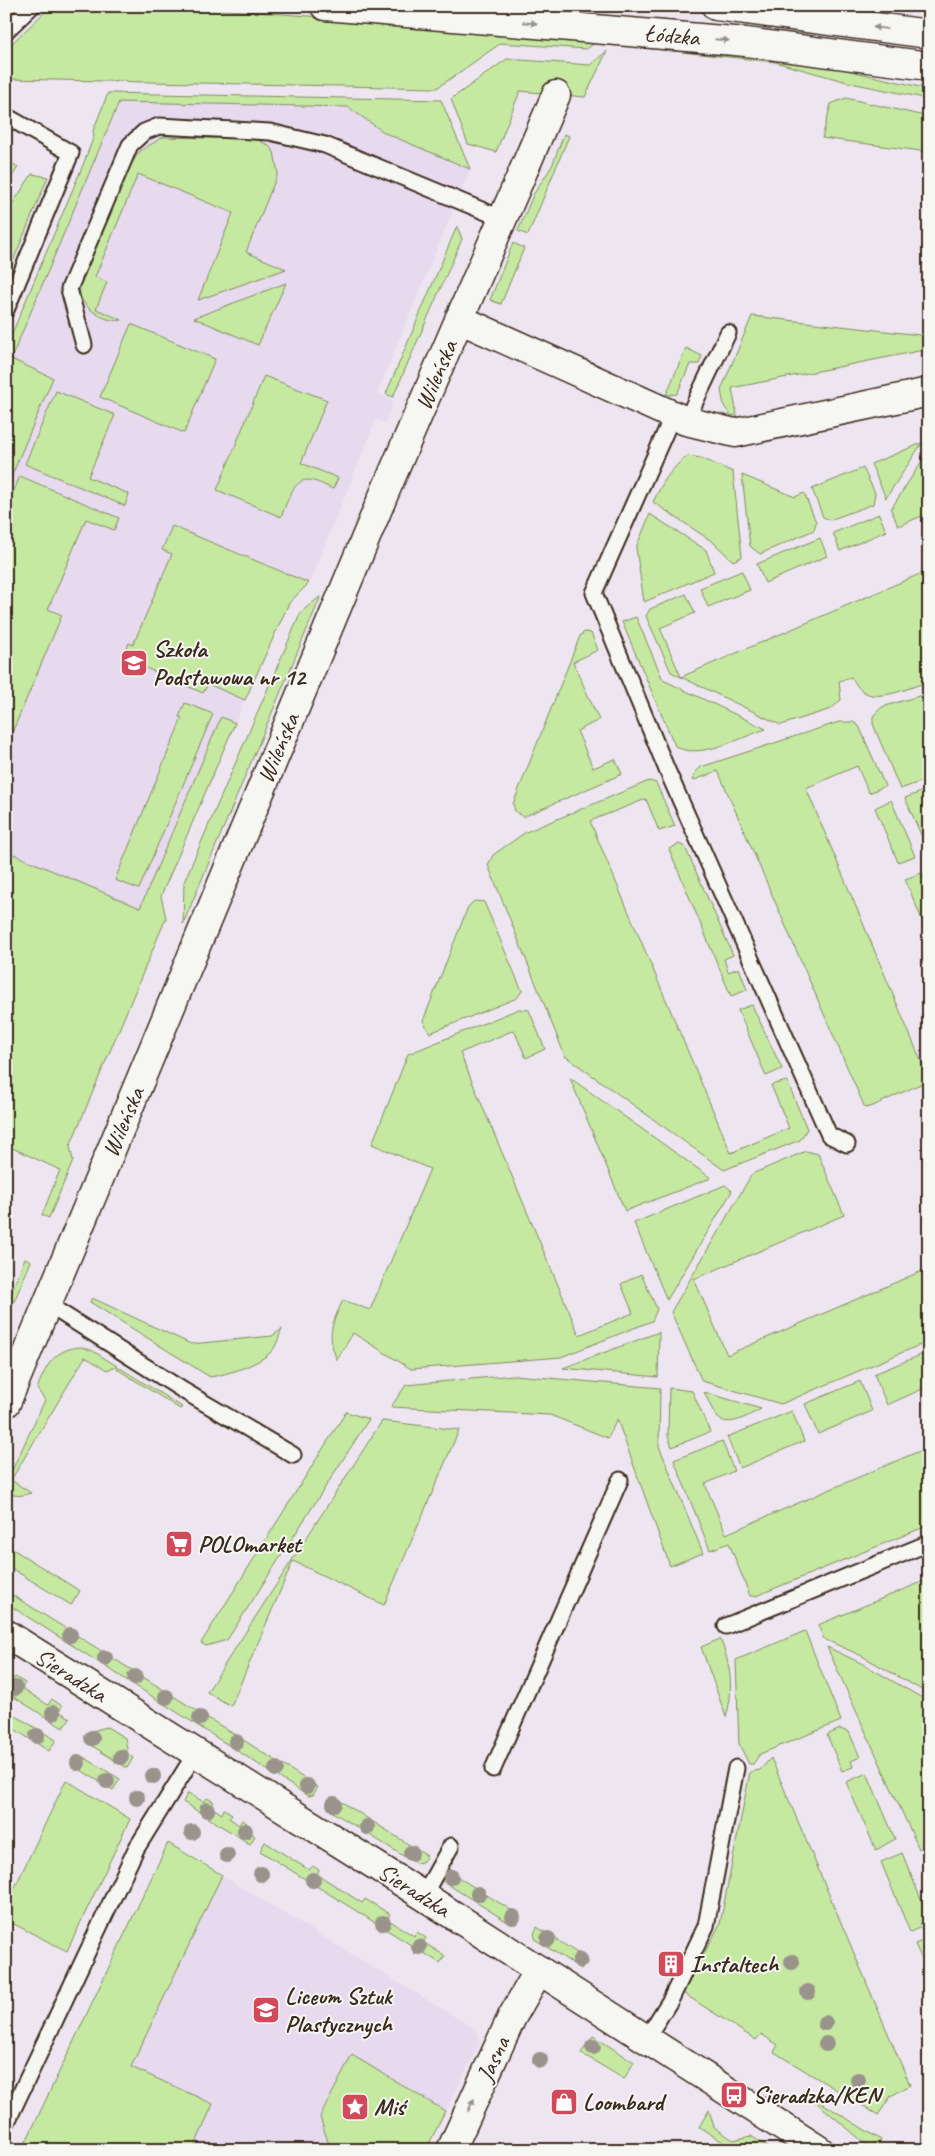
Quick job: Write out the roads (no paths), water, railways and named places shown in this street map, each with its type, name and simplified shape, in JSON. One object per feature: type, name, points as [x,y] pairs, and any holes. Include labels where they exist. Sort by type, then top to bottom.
[{"type":"street","name":"Łódzka","points":[[325,6],[746,42],[929,66]]},
{"type":"street","name":"Łódzka","points":[[716,6],[929,34]]},
{"type":"street","name":"Wileńska","points":[[6,1403],[384,494],[556,96]]},
{"type":"street","points":[[460,319],[679,418],[735,433],[929,392]]},
{"type":"street","name":"Sieradzka","points":[[6,1634],[423,1896],[819,2150]]},
{"type":"street","name":"Jasna","points":[[451,2150],[512,2017],[539,1970]]},
{"type":"lane","points":[[6,31],[32,6]]},
{"type":"lane","points":[[6,116],[72,153],[6,310]]},
{"type":"lane","points":[[84,345],[69,289],[130,145],[144,132],[158,126],[270,132],[325,145],[503,219]]},
{"type":"lane","points":[[728,333],[679,418],[594,594],[667,770],[829,1135],[848,1144]]},
{"type":"lane","points":[[47,1304],[184,1391],[294,1455]]},
{"type":"lane","points":[[493,1769],[620,1480]]},
{"type":"lane","points":[[726,1626],[929,1542]]},
{"type":"lane","points":[[6,2124],[136,1848],[196,1754]]},
{"type":"lane","points":[[646,2039],[671,1999],[706,1926],[736,1768]]},
{"type":"lane","points":[[423,1896],[451,1846]]},
{"type":"place","name":"Szkoła Podstawowa nr 12","points":[[134,663]]},
{"type":"place","name":"POLOmarket","points":[[179,1544]]},
{"type":"place","name":"Instaltech","points":[[671,1964]]},
{"type":"place","name":"Liceum Sztuk Plastycznych","points":[[266,2010]]},
{"type":"place","name":"Sieradzka/KEN","points":[[734,2095]]},
{"type":"place","name":"Loombard","points":[[564,2102]]},
{"type":"place","name":"Miś","points":[[355,2107]]}]
